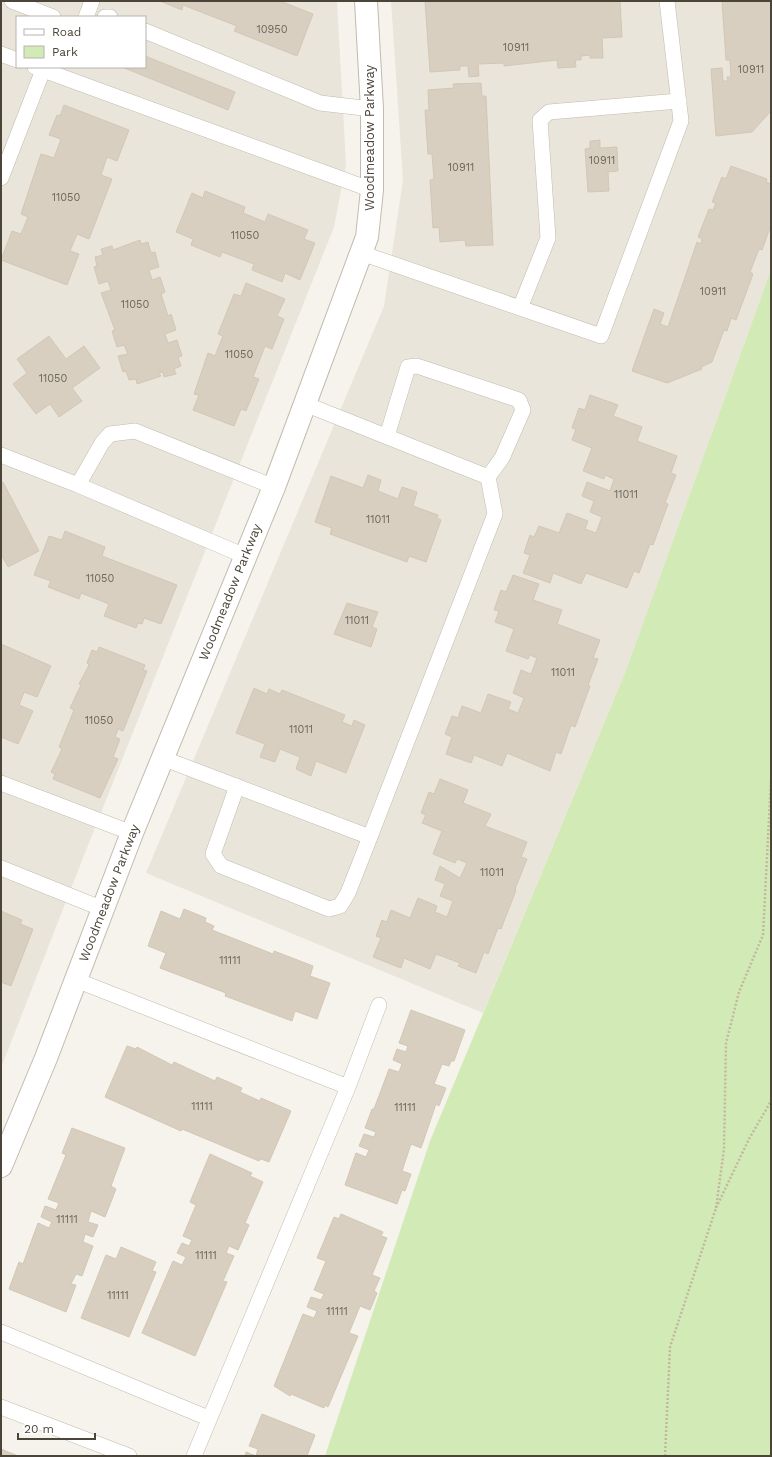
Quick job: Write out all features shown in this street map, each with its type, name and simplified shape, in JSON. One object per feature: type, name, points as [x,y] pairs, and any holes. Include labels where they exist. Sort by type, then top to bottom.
[{"type":"street","name":"Woodmeadow Parkway","points":[[1,1166],[46,1058],[162,758],[274,487],[367,237],[372,190],[372,109],[366,1]]},
{"type":"lane","points":[[12,1],[50,16]]},
{"type":"lane","points":[[86,16],[92,1]]},
{"type":"lane","points":[[361,253],[601,336],[681,121],[667,1]]},
{"type":"lane","points":[[146,31],[320,103],[372,109]]},
{"type":"lane","points":[[1,54],[16,60]]},
{"type":"lane","points":[[1,178],[39,69],[372,190]]},
{"type":"lane","points":[[520,308],[548,238],[540,120],[549,112],[679,102]]},
{"type":"lane","points":[[237,786],[213,854],[221,866],[329,909],[340,906],[348,893],[495,514],[488,477],[502,458],[523,410],[519,400],[417,366],[408,367],[387,436]]},
{"type":"lane","points":[[305,404],[488,477]]},
{"type":"lane","points":[[78,485],[102,443],[110,434],[135,431],[274,487]]},
{"type":"lane","points":[[1,455],[78,485],[245,556]]},
{"type":"lane","points":[[162,758],[370,837]]},
{"type":"lane","points":[[1,783],[132,833]]},
{"type":"lane","points":[[1,868],[103,909]]},
{"type":"lane","points":[[76,980],[348,1087]]},
{"type":"lane","points":[[194,1456],[208,1418],[348,1087],[379,1005]]},
{"type":"lane","points":[[1,1332],[208,1418]]},
{"type":"lane","points":[[1,1407],[129,1456]]},
{"type":"path","points":[[716,1208],[724,1149],[726,1043],[739,992],[763,935],[771,779]]},
{"type":"path","points":[[665,1456],[670,1347],[716,1208],[750,1139],[771,1101]]},
{"type":"shaded area","points":[[1,1],[337,1],[346,165],[334,227],[1,1068]]},
{"type":"shaded area","points":[[391,1],[771,1],[771,270],[625,673],[483,1013],[146,873],[384,306],[403,180]]},
{"type":"green space","points":[[771,270],[771,1456],[325,1456],[430,1141],[625,673]]},
{"type":"building","points":[[160,1],[280,1],[313,14],[297,56],[234,31],[237,26],[183,5],[182,10]]},
{"type":"building","points":[[425,1],[620,1],[622,37],[602,38],[603,58],[590,58],[590,55],[581,56],[581,60],[575,60],[576,67],[558,68],[557,60],[504,66],[504,63],[478,64],[479,76],[469,77],[468,66],[460,66],[460,70],[430,72]]},
{"type":"building","points":[[722,1],[771,1],[771,111],[752,132],[716,136],[711,69],[722,68],[723,81],[728,81],[727,77],[731,77],[730,60],[726,60]]},
{"type":"building","points":[[146,56],[235,92],[228,110],[124,68],[146,68]]},
{"type":"building","points":[[481,83],[482,96],[486,96],[493,245],[466,246],[465,240],[440,242],[439,227],[433,228],[430,180],[434,179],[432,154],[428,154],[425,110],[429,110],[428,90],[454,88],[453,84]]},
{"type":"building","points":[[64,105],[129,130],[117,161],[107,157],[101,175],[112,179],[89,239],[77,234],[70,251],[79,254],[67,285],[1,260],[12,231],[21,234],[28,217],[21,214],[41,154],[54,158],[61,139],[49,135],[57,115],[60,116]]},
{"type":"building","points":[[600,140],[600,148],[617,147],[618,171],[608,172],[609,191],[588,192],[585,149],[590,148],[590,141]]},
{"type":"building","points":[[731,166],[767,179],[766,182],[771,184],[771,225],[762,250],[759,249],[750,272],[753,274],[736,320],[731,318],[727,331],[724,330],[712,362],[701,367],[702,369],[667,383],[632,371],[654,309],[664,313],[660,324],[668,327],[697,242],[701,244],[702,239],[698,237],[709,209],[713,210],[716,203],[712,202],[722,177],[726,179]]},
{"type":"building","points":[[205,191],[245,207],[243,213],[265,222],[268,214],[308,230],[304,239],[315,243],[300,280],[285,273],[282,282],[252,270],[254,264],[222,252],[220,257],[191,245],[193,239],[176,232],[192,193],[203,198]]},
{"type":"building","points":[[140,240],[141,244],[148,242],[151,253],[155,252],[159,267],[149,270],[152,280],[160,277],[165,292],[161,294],[168,316],[171,314],[176,330],[165,334],[168,343],[177,340],[182,356],[178,357],[181,366],[174,369],[176,374],[164,377],[163,372],[159,373],[161,376],[137,384],[136,379],[129,380],[126,371],[123,372],[118,356],[128,354],[124,345],[117,347],[112,331],[115,330],[101,293],[111,290],[108,281],[99,284],[94,267],[97,266],[95,257],[103,255],[101,249],[112,246],[113,250]]},
{"type":"building","points":[[246,283],[285,299],[277,316],[284,319],[272,349],[265,346],[253,377],[259,379],[246,411],[241,409],[234,426],[193,410],[199,395],[194,394],[208,353],[215,356],[223,336],[218,334],[234,294],[241,296]]},
{"type":"building","points":[[49,336],[66,359],[84,346],[100,368],[72,388],[82,401],[59,417],[50,404],[36,414],[13,384],[27,373],[17,359]]},
{"type":"building","points":[[590,395],[618,405],[613,416],[642,427],[637,441],[677,456],[671,473],[676,475],[665,503],[668,504],[653,545],[650,544],[639,573],[634,571],[627,588],[586,573],[581,584],[553,573],[550,583],[523,573],[530,555],[524,553],[530,535],[534,537],[539,526],[559,533],[567,513],[588,521],[585,529],[596,533],[602,517],[590,512],[594,501],[582,496],[587,482],[610,491],[614,479],[605,475],[604,479],[583,471],[592,448],[572,440],[576,429],[572,428],[579,408],[585,410]]},
{"type":"building","points":[[368,475],[381,480],[378,491],[398,499],[402,487],[417,492],[413,506],[438,515],[437,518],[441,520],[426,562],[409,556],[407,562],[330,534],[332,528],[315,522],[331,476],[363,488]]},
{"type":"building","points":[[3,482],[39,551],[8,567],[1,554],[1,483]]},
{"type":"building","points":[[65,531],[105,547],[102,556],[177,585],[161,624],[144,618],[142,624],[138,623],[136,628],[104,616],[109,604],[81,593],[79,599],[48,587],[51,581],[34,575],[49,536],[62,540]]},
{"type":"building","points":[[513,575],[539,584],[533,600],[562,610],[557,624],[600,640],[593,658],[598,659],[575,727],[571,725],[561,754],[556,752],[550,771],[507,753],[502,766],[474,755],[471,763],[446,754],[452,737],[445,734],[452,716],[458,718],[462,706],[481,713],[488,694],[511,702],[508,709],[518,713],[524,698],[513,693],[521,670],[531,674],[537,658],[530,655],[528,659],[506,651],[514,629],[495,622],[499,611],[494,610],[501,590],[506,592]]},
{"type":"building","points":[[347,603],[378,612],[372,627],[377,629],[371,647],[334,634]]},
{"type":"building","points":[[1,644],[51,666],[37,697],[24,692],[19,705],[33,711],[18,744],[1,737]]},
{"type":"building","points":[[99,647],[145,665],[143,670],[147,671],[123,731],[118,729],[115,737],[120,739],[113,757],[118,759],[100,798],[53,779],[55,774],[51,772],[62,749],[59,747],[74,710],[70,708],[81,685],[79,684],[89,665],[87,663],[92,650],[97,652]]},
{"type":"building","points":[[254,688],[267,694],[269,689],[280,694],[282,690],[345,715],[342,722],[352,726],[354,720],[365,725],[346,773],[316,761],[311,776],[296,769],[300,757],[280,749],[275,762],[260,757],[265,744],[236,733]]},
{"type":"building","points":[[440,779],[468,790],[463,803],[491,814],[485,826],[527,842],[521,857],[527,859],[501,929],[498,928],[488,954],[484,952],[476,973],[458,966],[460,963],[436,954],[430,969],[404,958],[401,968],[373,957],[381,938],[376,936],[382,920],[387,922],[391,910],[410,918],[418,898],[437,906],[435,912],[447,917],[453,901],[440,896],[445,884],[435,880],[440,866],[460,878],[467,863],[457,859],[455,863],[433,854],[442,831],[422,823],[426,815],[421,813],[429,792],[434,794]]},
{"type":"building","points":[[184,909],[206,918],[205,922],[214,926],[212,930],[273,954],[274,951],[313,966],[310,976],[330,983],[317,1019],[295,1011],[292,1021],[225,996],[226,993],[160,968],[166,953],[148,946],[161,911],[180,919]]},
{"type":"building","points":[[1,911],[22,920],[20,924],[33,929],[11,986],[1,982]]},
{"type":"building","points":[[411,1010],[465,1030],[454,1061],[451,1061],[449,1066],[442,1064],[434,1084],[446,1088],[439,1106],[436,1104],[421,1148],[411,1144],[402,1171],[411,1174],[405,1191],[402,1190],[397,1204],[345,1185],[356,1153],[366,1157],[369,1150],[359,1146],[364,1134],[374,1137],[376,1132],[365,1128],[389,1069],[399,1072],[402,1064],[393,1060],[397,1049],[406,1052],[408,1046],[399,1043]]},
{"type":"building","points":[[127,1046],[136,1049],[137,1047],[172,1065],[174,1062],[215,1081],[217,1077],[242,1088],[240,1092],[260,1101],[261,1098],[291,1111],[269,1162],[261,1159],[259,1161],[182,1129],[181,1131],[105,1097]]},
{"type":"building","points":[[72,1128],[125,1148],[111,1186],[116,1189],[105,1217],[91,1211],[88,1222],[98,1225],[93,1237],[85,1234],[83,1242],[93,1246],[82,1276],[76,1274],[71,1284],[76,1285],[66,1312],[9,1289],[19,1262],[23,1264],[38,1223],[49,1228],[52,1222],[41,1217],[45,1206],[56,1210],[59,1203],[48,1199],[66,1155],[62,1153]]},
{"type":"building","points":[[210,1154],[252,1173],[250,1176],[263,1182],[245,1223],[249,1225],[238,1250],[229,1246],[226,1253],[234,1256],[223,1281],[227,1282],[195,1356],[142,1333],[173,1261],[182,1265],[186,1257],[177,1253],[182,1243],[189,1246],[192,1240],[183,1236],[196,1205],[190,1202]]},
{"type":"building","points":[[341,1214],[383,1232],[381,1236],[387,1238],[372,1275],[380,1278],[374,1291],[377,1293],[370,1310],[360,1306],[349,1333],[358,1336],[328,1407],[325,1405],[324,1408],[291,1394],[290,1396],[274,1386],[303,1314],[314,1318],[317,1311],[307,1307],[311,1297],[321,1300],[324,1294],[314,1290],[326,1261],[317,1258],[334,1217],[339,1219]]},
{"type":"building","points":[[121,1247],[156,1262],[152,1271],[156,1272],[129,1337],[81,1318],[106,1255],[116,1259]]},
{"type":"building","points":[[262,1414],[315,1435],[307,1456],[256,1456],[258,1449],[249,1446]]},
{"type":"building","points":[[1,1449],[18,1456],[1,1456]]},
{"type":"building","points":[[246,1452],[256,1456],[245,1456]]}]
